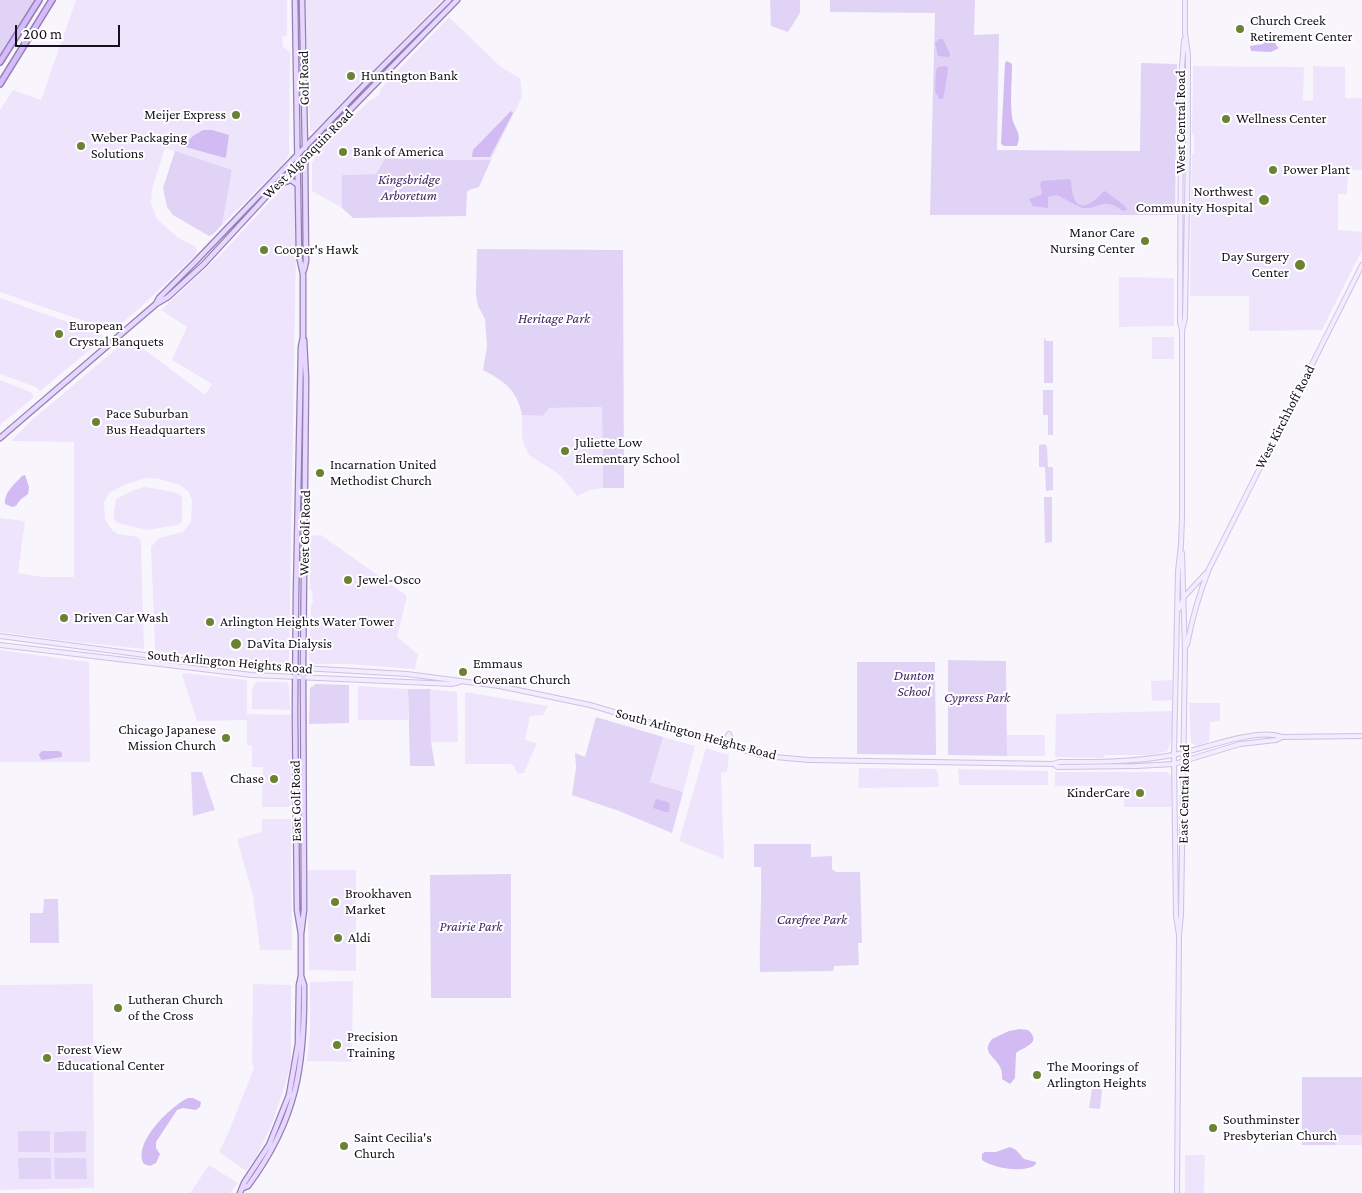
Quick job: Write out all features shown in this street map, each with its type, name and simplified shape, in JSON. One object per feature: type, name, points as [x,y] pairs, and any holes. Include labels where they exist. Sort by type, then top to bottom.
[{"type":"highway","points":[[0,62],[39,0]]},
{"type":"highway","points":[[0,84],[52,0]]},
{"type":"main road","name":"Golf Road","points":[[295,0],[298,155]]},
{"type":"main road","name":"Golf Road","points":[[302,0],[306,157]]},
{"type":"main road","name":"West Algonquin Road","points":[[156,304],[159,298],[369,80],[449,0]]},
{"type":"main road","name":"West Algonquin Road","points":[[0,438],[156,304],[168,297],[204,264],[277,185],[457,0]]},
{"type":"main road","name":"West Central Road","points":[[1185,0],[1185,33],[1181,80],[1180,322],[1182,331],[1182,545],[1185,652]]},
{"type":"main road","name":"West Golf Road","points":[[298,155],[299,256],[303,274],[303,336],[306,380],[303,669]]},
{"type":"main road","name":"West Golf Road","points":[[303,274],[306,261],[306,157]]},
{"type":"main road","points":[[277,185],[291,180],[298,186]]},
{"type":"main road","name":"West Kirchhoff Road","points":[[1185,652],[1201,588],[1362,265]]},
{"type":"main road","name":"West Golf Road","points":[[295,668],[301,347],[303,336]]},
{"type":"main road","name":"West Central Road","points":[[1177,652],[1178,571],[1182,545]]},
{"type":"main road","name":"West Kirchhoff Road","points":[[1178,611],[1184,597],[1210,570]]},
{"type":"main road","name":"South Arlington Heights Road","points":[[0,636],[198,662],[407,674],[499,686],[576,702],[764,756],[809,760],[1053,764],[1058,762],[1138,760],[1184,753],[1241,738],[1276,735],[1282,737],[1362,736]]},
{"type":"main road","name":"South Arlington Heights Road","points":[[0,645],[252,675],[452,684],[461,682]]},
{"type":"main road","name":"East Central Road","points":[[1177,652],[1174,764],[1176,916],[1179,935]]},
{"type":"main road","name":"East Central Road","points":[[1177,1193],[1179,935],[1182,895],[1185,652]]},
{"type":"main road","name":"East Golf Road","points":[[295,668],[297,910],[301,934]]},
{"type":"main road","name":"East Golf Road","points":[[240,1193],[244,1183],[269,1145],[289,1095],[297,1053],[298,985],[301,976],[301,934],[304,910],[303,669]]},
{"type":"main road","points":[[716,742],[726,739],[729,734],[734,747]]},
{"type":"main road","name":"South Arlington Heights Road","points":[[1053,764],[1058,767],[1174,764],[1240,744],[1276,740],[1282,737]]},
{"type":"shaded area","points":[[76,0],[287,0],[287,36],[282,37],[283,47],[290,52],[289,155],[284,163],[222,225],[232,170],[165,148],[152,189],[151,204],[157,219],[177,237],[196,247],[196,255],[113,331],[0,292],[0,110],[13,90],[41,100]]},
{"type":"shaded area","points":[[305,0],[442,0],[314,131],[310,131]]},
{"type":"shaded area","points":[[449,17],[502,68],[520,78],[522,97],[491,160],[385,159],[376,174],[342,175],[342,208],[312,191],[312,163],[316,156],[343,127],[350,123],[350,120],[370,100],[380,94],[380,89]]},
{"type":"shaded area","points":[[1272,30],[1276,45],[1279,48],[1271,52],[1251,51],[1250,46],[1263,44]]},
{"type":"shaded area","points":[[939,39],[943,39],[950,54],[949,57],[938,56],[935,43]]},
{"type":"shaded area","points":[[1007,61],[1012,64],[1011,110],[1019,137],[1017,146],[1004,146],[1001,144],[1005,63]]},
{"type":"shaded area","points":[[946,66],[948,68],[944,97],[939,99],[935,91],[936,70],[938,67]]},
{"type":"shaded area","name":"Northwest Community Hospital","points":[[1193,66],[1304,67],[1303,101],[1313,100],[1313,66],[1345,67],[1345,98],[1362,98],[1362,170],[1348,170],[1347,194],[1338,194],[1338,230],[1362,232],[1362,250],[1322,330],[1249,331],[1249,296],[1190,296],[1192,155],[1194,153],[1194,137],[1192,133]]},
{"type":"shaded area","points":[[511,111],[513,113],[490,157],[472,157],[473,150]]},
{"type":"shaded area","points":[[203,130],[212,130],[229,135],[225,158],[186,147],[185,144],[193,136]]},
{"type":"shaded area","points":[[1071,180],[1073,195],[1077,203],[1086,205],[1105,191],[1125,206],[1127,210],[1123,211],[1111,204],[1082,208],[1057,195],[1048,197],[1048,208],[1033,206],[1029,199],[1041,195],[1040,184],[1042,181]]},
{"type":"shaded area","points":[[288,183],[296,185],[297,189],[289,660],[285,664],[274,664],[157,651],[155,649],[151,547],[159,538],[183,532],[191,522],[192,500],[188,491],[180,485],[159,479],[146,478],[124,485],[109,493],[104,503],[105,519],[112,530],[118,534],[138,537],[141,541],[144,649],[0,632],[0,518],[25,521],[18,573],[42,577],[74,577],[74,442],[11,441],[32,420],[129,338],[205,395],[212,384],[172,360],[187,327],[161,310],[221,254]]},
{"type":"shaded area","points":[[1119,277],[1174,278],[1174,326],[1119,327]]},
{"type":"shaded area","points":[[0,298],[102,334],[103,339],[40,391],[36,387],[0,374]]},
{"type":"shaded area","points":[[1152,337],[1174,337],[1174,359],[1152,359]]},
{"type":"shaded area","points":[[0,380],[31,392],[34,397],[0,425]]},
{"type":"shaded area","name":"Juliette Low Elementary School","points":[[602,407],[603,488],[591,490],[577,496],[560,475],[529,455],[522,437],[522,415],[543,416],[549,408]]},
{"type":"shaded area","points":[[25,475],[29,487],[28,494],[16,506],[12,507],[5,504],[8,492]]},
{"type":"shaded area","points":[[145,487],[179,494],[182,497],[182,522],[177,525],[147,530],[117,523],[114,519],[116,499]]},
{"type":"shaded area","points":[[321,535],[407,596],[397,637],[418,654],[415,669],[348,664],[313,664],[309,659],[311,604],[313,602],[310,589],[310,536]]},
{"type":"shaded area","points":[[0,650],[89,662],[90,762],[0,762]]},
{"type":"shaded area","points":[[184,673],[247,680],[247,714],[291,715],[292,804],[289,807],[262,807],[263,767],[252,767],[252,746],[247,745],[247,720],[197,721],[182,675]]},
{"type":"shaded area","points":[[1172,680],[1172,700],[1152,701],[1151,681]]},
{"type":"shaded area","points":[[256,682],[287,682],[289,686],[290,710],[252,709],[252,689]]},
{"type":"shaded area","points":[[358,686],[408,689],[408,720],[358,720]]},
{"type":"shaded area","points":[[430,689],[457,692],[458,742],[431,742]]},
{"type":"shaded area","points":[[466,692],[548,706],[543,715],[530,716],[525,740],[537,743],[524,773],[517,773],[513,765],[508,764],[465,764]]},
{"type":"shaded area","points":[[1189,703],[1220,703],[1220,721],[1210,722],[1209,742],[1196,746],[1191,743]]},
{"type":"shaded area","points":[[1172,711],[1172,735],[1168,751],[1151,755],[1104,755],[1104,758],[1055,757],[1056,714]]},
{"type":"shaded area","points":[[1007,735],[1045,735],[1045,756],[1007,756]]},
{"type":"shaded area","points":[[663,737],[695,746],[683,792],[650,782]]},
{"type":"shaded area","points":[[706,748],[729,755],[727,772],[721,773],[724,859],[679,841]]},
{"type":"shaded area","points":[[42,751],[59,751],[62,753],[62,757],[42,760],[39,754]]},
{"type":"shaded area","points":[[859,768],[935,769],[938,773],[939,787],[858,788]]},
{"type":"shaded area","points":[[958,769],[1048,771],[1048,785],[959,785]]},
{"type":"shaded area","points":[[1055,772],[1167,772],[1172,777],[1171,807],[1124,807],[1123,786],[1055,786]]},
{"type":"shaded area","points":[[656,799],[670,804],[669,812],[653,808]]},
{"type":"shaded area","points":[[262,819],[291,819],[292,950],[260,950],[253,896],[237,839],[262,832]]},
{"type":"shaded area","points":[[307,870],[356,870],[356,971],[309,970]]},
{"type":"shaded area","points":[[353,981],[352,1062],[307,1061],[310,1030],[310,982]]},
{"type":"shaded area","name":"Forest View Educational Center","points":[[93,984],[94,1188],[0,1190],[0,985]]},
{"type":"shaded area","points":[[253,984],[291,985],[291,1063],[272,1124],[256,1158],[246,1171],[219,1152],[254,1068],[252,1063]]},
{"type":"shaded area","points":[[1028,1030],[1032,1034],[1033,1041],[1016,1053],[1015,1078],[1010,1084],[1002,1079],[1001,1068],[988,1051],[988,1048],[992,1039],[1009,1031]]},
{"type":"shaded area","points":[[188,1098],[201,1102],[200,1107],[196,1110],[183,1108],[177,1110],[156,1142],[156,1148],[160,1154],[156,1163],[150,1166],[144,1164],[143,1146],[148,1136],[163,1117]]},
{"type":"shaded area","points":[[1336,1135],[1362,1135],[1362,1145],[1335,1145]]},
{"type":"shaded area","points":[[1010,1147],[1016,1150],[1024,1159],[1036,1162],[1036,1164],[1025,1169],[1009,1169],[982,1160],[982,1154],[985,1152],[996,1152]]},
{"type":"shaded area","points":[[1185,1155],[1205,1155],[1204,1193],[1185,1193]]},
{"type":"shaded area","points":[[209,1165],[238,1183],[230,1193],[190,1193]]},
{"type":"green space","points":[[0,0],[39,0],[0,62]]},
{"type":"green space","points":[[770,0],[800,0],[800,13],[788,32],[771,26]]},
{"type":"green space","points":[[830,0],[975,0],[974,35],[999,34],[997,150],[1140,151],[1141,63],[1177,64],[1175,215],[930,215],[935,13],[830,12]]},
{"type":"green space","points":[[175,151],[232,170],[222,225],[212,235],[209,236],[173,215],[167,207],[163,188]]},
{"type":"green space","name":"Kingsbridge Arboretum","points":[[385,159],[491,160],[479,187],[467,192],[466,216],[353,218],[342,208],[342,175],[376,174]]},
{"type":"green space","name":"Heritage Park","points":[[477,249],[623,250],[624,488],[603,488],[602,407],[549,408],[543,416],[522,415],[517,399],[508,387],[483,370],[487,347],[485,319],[478,306],[476,295]]},
{"type":"green space","points":[[1044,337],[1046,341],[1053,341],[1053,383],[1044,383]]},
{"type":"green space","points":[[1043,390],[1053,390],[1053,435],[1048,435],[1048,415],[1043,415]]},
{"type":"green space","points":[[1045,444],[1047,447],[1048,467],[1053,467],[1053,490],[1046,491],[1045,467],[1039,467],[1039,445]]},
{"type":"green space","points":[[1044,497],[1052,497],[1052,542],[1045,543]]},
{"type":"green space","name":"Cypress Park","points":[[948,660],[1006,661],[1007,756],[948,755]]},
{"type":"green space","name":"Dunton School","points":[[857,662],[935,662],[936,755],[857,754]]},
{"type":"green space","points":[[316,684],[349,685],[349,723],[309,724],[310,688]]},
{"type":"green space","points":[[408,689],[430,689],[431,742],[435,766],[410,766]]},
{"type":"green space","points":[[596,717],[663,737],[650,782],[683,792],[672,833],[619,811],[572,795],[576,768],[575,753],[585,757]]},
{"type":"green space","points":[[191,772],[202,772],[215,810],[193,816]]},
{"type":"green space","name":"Carefree Park","points":[[754,844],[811,844],[811,857],[832,856],[832,869],[836,872],[860,872],[862,943],[858,943],[859,965],[834,966],[833,971],[760,972],[761,867],[754,867]]},
{"type":"green space","name":"Prairie Park","points":[[511,874],[511,998],[431,998],[430,875]]},
{"type":"green space","points":[[44,899],[58,899],[59,943],[30,943],[30,913],[43,913]]},
{"type":"green space","points":[[1302,1077],[1362,1077],[1362,1135],[1336,1135],[1335,1145],[1302,1145]]},
{"type":"green space","points":[[1092,1088],[1102,1089],[1100,1109],[1089,1108]]},
{"type":"green space","points":[[18,1131],[50,1131],[50,1152],[18,1152]]},
{"type":"green space","points":[[86,1131],[86,1152],[54,1153],[54,1132]]},
{"type":"green space","points":[[18,1158],[51,1158],[51,1179],[19,1179]]},
{"type":"green space","points":[[54,1158],[86,1158],[87,1179],[55,1179]]},
{"type":"place","name":"Church Creek Retirement Center","points":[[1240,29]]},
{"type":"place","name":"Huntington Bank","points":[[351,76]]},
{"type":"place","name":"Meijer Express","points":[[236,115]]},
{"type":"place","name":"Wellness Center","points":[[1226,119]]},
{"type":"place","name":"Weber Packaging Solutions","points":[[81,146]]},
{"type":"place","name":"Bank of America","points":[[343,152]]},
{"type":"place","name":"Power Plant","points":[[1273,170]]},
{"type":"place","name":"Northwest Community Hospital","points":[[1264,200]]},
{"type":"place","name":"Manor Care Nursing Center","points":[[1145,241]]},
{"type":"place","name":"Cooper's Hawk","points":[[264,250]]},
{"type":"place","name":"Day Surgery Center","points":[[1300,265]]},
{"type":"place","name":"European Crystal Banquets","points":[[59,334]]},
{"type":"place","name":"Pace Suburban Bus Headquarters","points":[[96,422]]},
{"type":"place","name":"Juliette Low Elementary School","points":[[565,451]]},
{"type":"place","name":"Incarnation United Methodist Church","points":[[320,473]]},
{"type":"place","name":"Jewel-Osco","points":[[348,580]]},
{"type":"place","name":"Driven Car Wash","points":[[64,618]]},
{"type":"place","name":"Arlington Heights Water Tower","points":[[210,622]]},
{"type":"place","name":"DaVita Dialysis","points":[[236,644]]},
{"type":"place","name":"Emmaus Covenant Church","points":[[463,672]]},
{"type":"place","name":"Chicago Japanese Mission Church","points":[[226,738]]},
{"type":"place","name":"Chase","points":[[274,779]]},
{"type":"place","name":"KinderCare","points":[[1140,793]]},
{"type":"place","name":"Brookhaven Market","points":[[335,902]]},
{"type":"place","name":"Aldi","points":[[338,938]]},
{"type":"place","name":"Lutheran Church of the Cross","points":[[118,1008]]},
{"type":"place","name":"Precision Training","points":[[337,1045]]},
{"type":"place","name":"Forest View Educational Center","points":[[47,1058]]},
{"type":"place","name":"The Moorings of Arlington Heights","points":[[1037,1075]]},
{"type":"place","name":"Southminster Presbyterian Church","points":[[1213,1128]]},
{"type":"place","name":"Saint Cecilia's Church","points":[[344,1146]]}]
